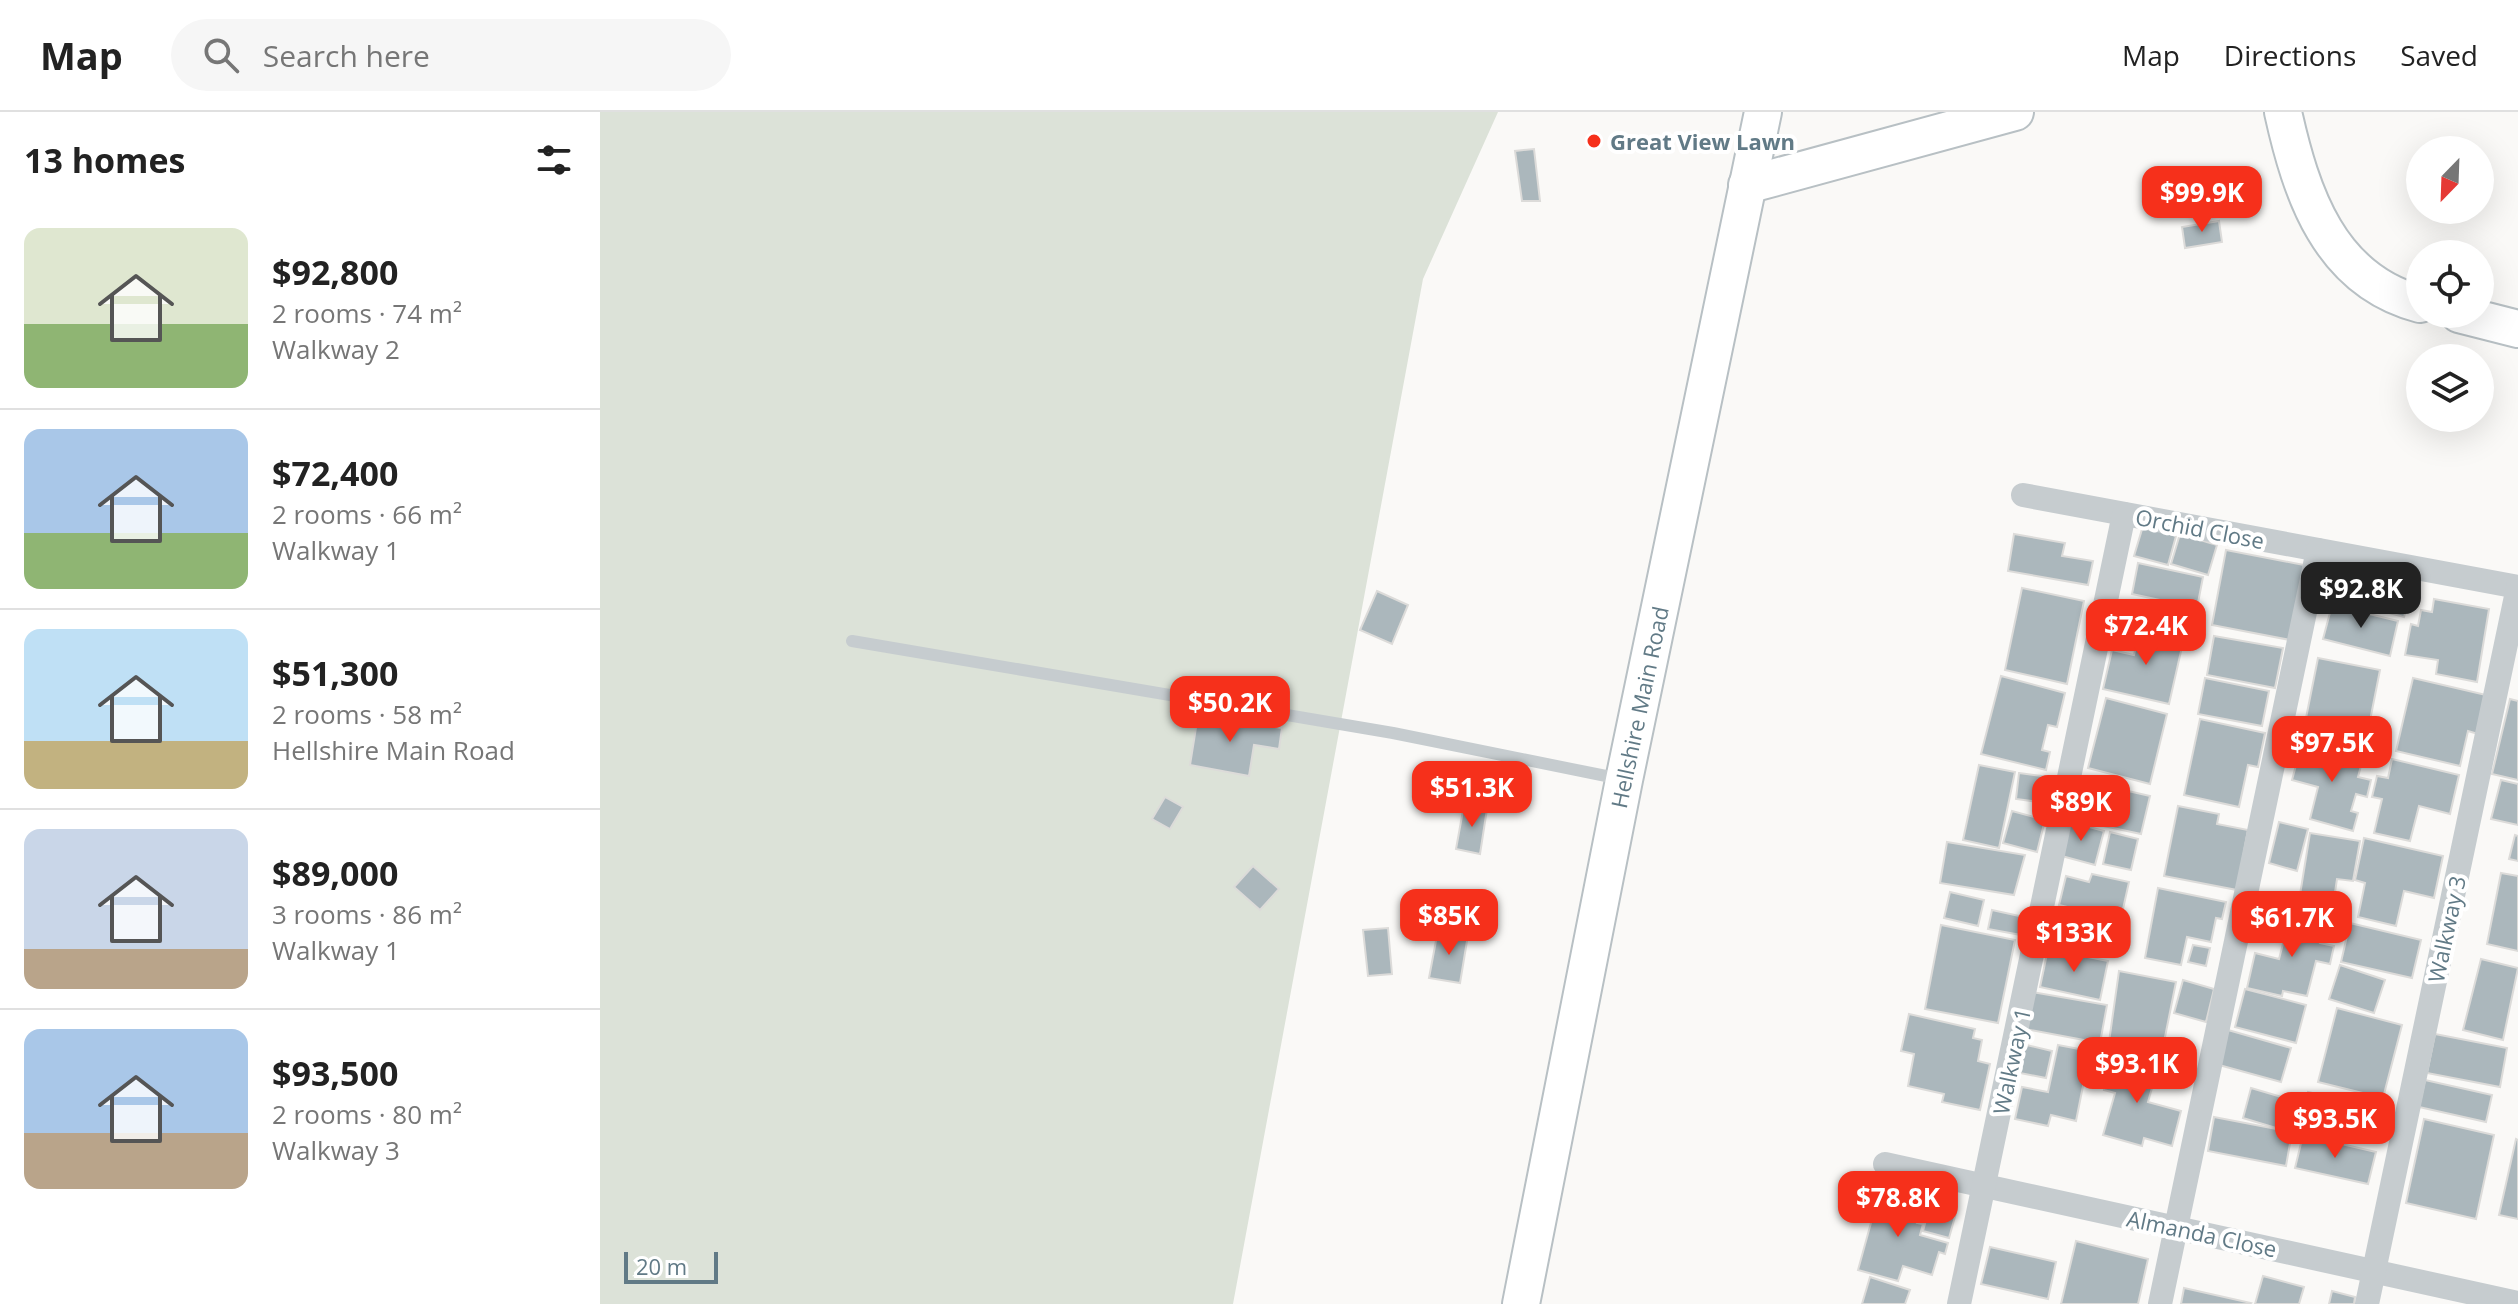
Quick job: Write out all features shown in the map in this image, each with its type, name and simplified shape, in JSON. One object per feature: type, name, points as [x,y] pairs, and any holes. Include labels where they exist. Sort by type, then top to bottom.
[{"type":"main road","name":"Hellshire Main Road","points":[[1521,1304],[1624,780],[1763,112]]},
{"type":"main road","points":[[1747,185],[2015,112]]},
{"type":"main road","points":[[2283,112],[2298,177],[2327,239],[2350,264],[2379,286],[2406,298]]},
{"type":"main road","points":[[2494,323],[2518,329]]},
{"type":"street","name":"Orchid Close","points":[[2023,495],[2518,587]]},
{"type":"street","name":"Walkway 1","points":[[1959,1304],[2124,514]]},
{"type":"street","points":[[2160,1304],[2318,550]]},
{"type":"street","name":"Walkway 3","points":[[2367,1304],[2518,587]]},
{"type":"street","name":"Almanda Close","points":[[1885,1164],[2518,1303]]},
{"type":"lane","points":[[852,641],[1393,733],[1624,780]]},
{"type":"shaded area","points":[[600,112],[1498,112],[1423,279],[1233,1304],[600,1304]]},
{"type":"building","points":[[1534,149],[1540,201],[1522,201],[1515,151]]},
{"type":"building","points":[[2219,221],[2222,242],[2185,248],[2182,227]]},
{"type":"building","points":[[2143,526],[2176,536],[2168,565],[2134,556]]},
{"type":"building","points":[[2014,534],[2065,543],[2062,556],[2093,561],[2088,585],[2008,571]]},
{"type":"building","points":[[2180,534],[2217,545],[2208,575],[2171,564]]},
{"type":"building","points":[[2226,550],[2304,565],[2290,640],[2212,625]]},
{"type":"building","points":[[2138,563],[2203,577],[2197,608],[2132,594]]},
{"type":"building","points":[[2337,582],[2370,591],[2365,610],[2332,601]]},
{"type":"building","points":[[2377,583],[2411,592],[2404,617],[2371,608]]},
{"type":"building","points":[[2022,588],[2084,601],[2067,684],[2005,670]]},
{"type":"building","points":[[1377,591],[1408,605],[1392,644],[1360,630]]},
{"type":"building","points":[[2434,599],[2489,609],[2477,682],[2436,674],[2438,660],[2405,655],[2411,624],[2418,626],[2421,610],[2432,612]]},
{"type":"building","points":[[2332,605],[2398,621],[2390,656],[2323,639]]},
{"type":"building","points":[[2141,625],[2184,638],[2169,704],[2103,689],[2112,650],[2134,655]]},
{"type":"building","points":[[2214,636],[2283,648],[2275,688],[2207,675]]},
{"type":"building","points":[[2318,658],[2380,670],[2365,746],[2303,733]]},
{"type":"building","points":[[2001,676],[2065,693],[2057,727],[2048,725],[2042,750],[2050,752],[2046,770],[1981,754]]},
{"type":"building","points":[[2205,678],[2269,691],[2262,726],[2198,714]]},
{"type":"building","points":[[2413,678],[2486,695],[2478,734],[2468,731],[2460,766],[2396,751]]},
{"type":"building","points":[[2106,698],[2167,714],[2150,784],[2088,768]]},
{"type":"building","points":[[2510,699],[2518,701],[2518,780],[2492,774]]},
{"type":"building","points":[[1198,715],[1282,728],[1279,749],[1254,745],[1249,776],[1190,765]]},
{"type":"building","points":[[2200,719],[2265,733],[2258,767],[2248,765],[2239,807],[2184,795]]},
{"type":"building","points":[[2302,743],[2363,758],[2358,777],[2371,780],[2367,797],[2356,794],[2351,811],[2358,813],[2353,831],[2310,819],[2318,787],[2292,780]]},
{"type":"building","points":[[2392,759],[2459,775],[2450,814],[2419,806],[2410,841],[2374,833],[2382,799],[2372,797],[2377,776],[2388,778]]},
{"type":"building","points":[[1979,765],[2015,772],[1999,848],[1963,840]]},
{"type":"building","points":[[2019,773],[2058,778],[2054,804],[2016,799]]},
{"type":"building","points":[[2501,780],[2518,784],[2518,825],[2491,819]]},
{"type":"building","points":[[2089,782],[2150,796],[2141,834],[2080,821]]},
{"type":"building","points":[[1165,797],[1183,807],[1170,829],[1152,819]]},
{"type":"building","points":[[1464,805],[1487,809],[1480,854],[1456,849]]},
{"type":"building","points":[[2178,806],[2219,814],[2217,824],[2248,830],[2237,890],[2164,876]]},
{"type":"building","points":[[2012,811],[2045,820],[2037,852],[2003,843]]},
{"type":"building","points":[[2067,821],[2104,831],[2095,865],[2058,855]]},
{"type":"building","points":[[2279,822],[2308,829],[2297,871],[2269,863]]},
{"type":"building","points":[[2110,832],[2138,839],[2131,870],[2103,864]]},
{"type":"building","points":[[2310,833],[2360,841],[2353,881],[2337,879],[2332,912],[2298,907]]},
{"type":"building","points":[[2515,835],[2518,836],[2518,861],[2509,859]]},
{"type":"building","points":[[2364,838],[2443,856],[2434,898],[2404,891],[2396,926],[2358,917],[2365,883],[2355,880]]},
{"type":"building","points":[[1947,842],[2025,855],[2014,895],[1940,883]]},
{"type":"building","points":[[1253,866],[1279,889],[1260,910],[1234,887]]},
{"type":"building","points":[[2501,873],[2518,876],[2518,951],[2487,944]]},
{"type":"building","points":[[2092,874],[2129,882],[2113,954],[2085,947],[2084,954],[2050,946],[2058,911],[2082,917],[2084,911],[2059,905],[2066,876],[2089,882]]},
{"type":"building","points":[[2158,888],[2226,902],[2222,919],[2216,918],[2211,942],[2187,937],[2181,965],[2145,958]]},
{"type":"building","points":[[1950,892],[1984,900],[1978,926],[1944,918]]},
{"type":"building","points":[[1992,910],[2024,917],[2021,935],[1988,929]]},
{"type":"building","points":[[2291,913],[2326,921],[2320,943],[2334,946],[2330,964],[2316,961],[2307,996],[2283,991],[2282,996],[2247,988],[2255,953],[2279,959]]},
{"type":"building","points":[[2350,923],[2421,940],[2412,978],[2341,962]]},
{"type":"building","points":[[1941,925],[2015,940],[1998,1023],[1925,1009]]},
{"type":"building","points":[[1388,928],[1392,974],[1368,976],[1363,930]]},
{"type":"building","points":[[1438,930],[1468,935],[1460,983],[1429,978]]},
{"type":"building","points":[[2193,945],[2210,948],[2206,966],[2188,962]]},
{"type":"building","points":[[2048,949],[2108,961],[2100,1000],[2040,987]]},
{"type":"building","points":[[2481,959],[2518,968],[2503,1040],[2463,1030]]},
{"type":"building","points":[[2340,965],[2385,980],[2374,1013],[2329,999]]},
{"type":"building","points":[[2119,971],[2176,982],[2162,1052],[2109,1042]]},
{"type":"building","points":[[2183,980],[2214,989],[2206,1022],[2174,1013]]},
{"type":"building","points":[[2245,989],[2306,1005],[2296,1043],[2235,1027]]},
{"type":"building","points":[[2032,992],[2107,1005],[2100,1043],[2025,1029]]},
{"type":"building","points":[[2337,1008],[2402,1025],[2383,1098],[2318,1082]]},
{"type":"building","points":[[1909,1014],[1975,1029],[1973,1038],[1982,1040],[1978,1061],[1990,1064],[1980,1110],[1942,1102],[1944,1094],[1908,1086],[1914,1054],[1901,1051]]},
{"type":"building","points":[[2228,1030],[2291,1048],[2281,1082],[2219,1065]]},
{"type":"building","points":[[2435,1034],[2507,1048],[2500,1087],[2427,1073]]},
{"type":"building","points":[[2022,1044],[2052,1051],[2046,1078],[2015,1072]]},
{"type":"building","points":[[2058,1045],[2090,1051],[2076,1121],[2051,1115],[2048,1126],[2015,1119],[2022,1087],[2048,1092]]},
{"type":"building","points":[[2114,1054],[2158,1067],[2148,1102],[2181,1111],[2172,1146],[2144,1138],[2142,1146],[2103,1135],[2115,1093],[2104,1090]]},
{"type":"building","points":[[2425,1080],[2492,1095],[2486,1122],[2419,1107]]},
{"type":"building","points":[[2251,1088],[2285,1098],[2276,1128],[2243,1118]]},
{"type":"building","points":[[2308,1092],[2357,1103],[2348,1142],[2299,1131]]},
{"type":"building","points":[[2214,1117],[2292,1132],[2286,1166],[2208,1151]]},
{"type":"building","points":[[2424,1119],[2494,1135],[2476,1219],[2406,1203]]},
{"type":"building","points":[[2303,1135],[2376,1152],[2368,1184],[2295,1168]]},
{"type":"building","points":[[2518,1140],[2518,1219],[2499,1215]]},
{"type":"building","points":[[1880,1190],[1923,1202],[1917,1223],[1923,1224],[1920,1235],[1948,1243],[1945,1254],[1939,1252],[1932,1275],[1903,1266],[1898,1281],[1858,1270]]},
{"type":"building","points":[[1930,1205],[1956,1213],[1949,1238],[1923,1231]]},
{"type":"building","points":[[2076,1241],[2148,1259],[2138,1304],[2061,1304]]},
{"type":"building","points":[[1990,1247],[2056,1262],[2048,1299],[1981,1284]]},
{"type":"building","points":[[2263,1276],[2304,1287],[2299,1304],[2255,1304]]},
{"type":"building","points":[[1870,1277],[1910,1290],[1905,1304],[1862,1304]]},
{"type":"building","points":[[2184,1288],[2251,1303],[2181,1304]]},
{"type":"building","points":[[2332,1291],[2355,1297],[2354,1304],[2329,1304]]},
{"type":"place","name":"Great View Lawn","points":[[1594,141]]}]
